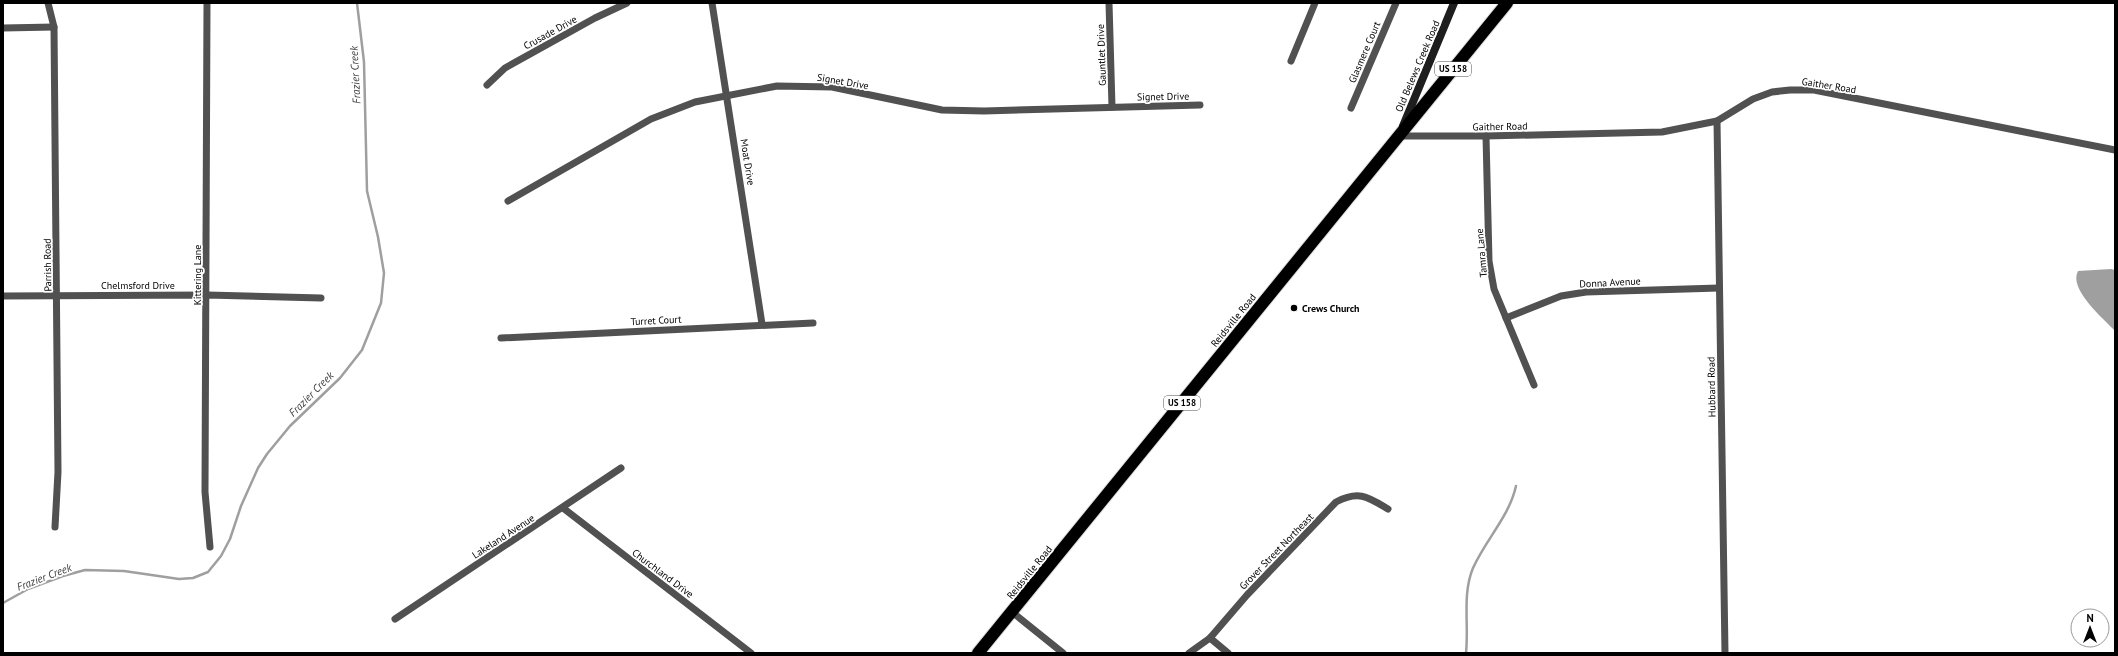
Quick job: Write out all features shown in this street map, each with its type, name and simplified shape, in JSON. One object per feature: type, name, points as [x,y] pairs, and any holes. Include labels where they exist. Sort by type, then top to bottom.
[{"type":"highway","name":"Reidsville Road","points":[[978,653],[1507,3]]},
{"type":"street","name":"Parrish Road","points":[[48,3],[54,27],[58,472],[56,527]]},
{"type":"street","name":"Kittering Lane","points":[[207,3],[205,492],[210,547]]},
{"type":"street","name":"Crusade Drive","points":[[487,85],[505,68],[595,18],[627,3]]},
{"type":"street","name":"Moat Drive","points":[[712,3],[762,324]]},
{"type":"street","name":"Gauntlet Drive","points":[[1109,3],[1112,107]]},
{"type":"street","points":[[1291,61],[1315,3]]},
{"type":"street","name":"Glasmere Court","points":[[1351,108],[1396,3]]},
{"type":"street","name":"Old Belews Creek Road","points":[[1399,136],[1454,3]]},
{"type":"street","points":[[3,28],[54,27]]},
{"type":"street","name":"Signet Drive","points":[[508,201],[651,119],[695,102],[777,86],[805,85],[832,87],[942,110],[984,111],[1200,105]]},
{"type":"street","name":"Gaither Road","points":[[1399,136],[1486,136],[1662,132],[1717,121],[1753,99],[1772,92],[1814,90],[2115,150]]},
{"type":"street","name":"Hubbard Road","points":[[1717,121],[1725,653]]},
{"type":"street","name":"Tamra Lane","points":[[1486,136],[1489,261],[1494,289],[1534,385]]},
{"type":"street","name":"Donna Avenue","points":[[1506,318],[1560,296],[1586,292],[1719,288]]},
{"type":"street","name":"Chelmsford Drive","points":[[3,296],[207,295],[321,298]]},
{"type":"street","name":"Turret Court","points":[[501,338],[762,324],[813,323]]},
{"type":"street","name":"Lakeland Avenue","points":[[395,619],[564,508],[621,468]]},
{"type":"street","name":"Grover Street Northeast","points":[[1189,653],[1210,638],[1247,594],[1336,502],[1350,495],[1366,497],[1388,509]]},
{"type":"street","name":"Churchland Drive","points":[[564,508],[751,653]]},
{"type":"street","points":[[1012,612],[1063,653]]},
{"type":"street","points":[[1210,638],[1228,653]]},
{"type":"shaded area","points":[[2115,270],[2115,331],[2082,295],[2076,278],[2078,271]]},
{"type":"waterway","name":"Frazier Creek","points":[[3,603],[28,589],[63,576],[85,570],[124,571],[179,579],[193,578],[208,572],[221,556],[230,539],[241,506],[258,468],[267,454],[290,426],[340,378],[362,350],[381,303],[384,273],[378,237],[367,191],[364,62],[357,3]]},
{"type":"waterway","points":[[1466,653],[1467,599],[1470,578],[1478,557],[1503,518],[1513,497],[1516,486]]},
{"type":"place","name":"Crews Church","points":[[1294,308]]}]
